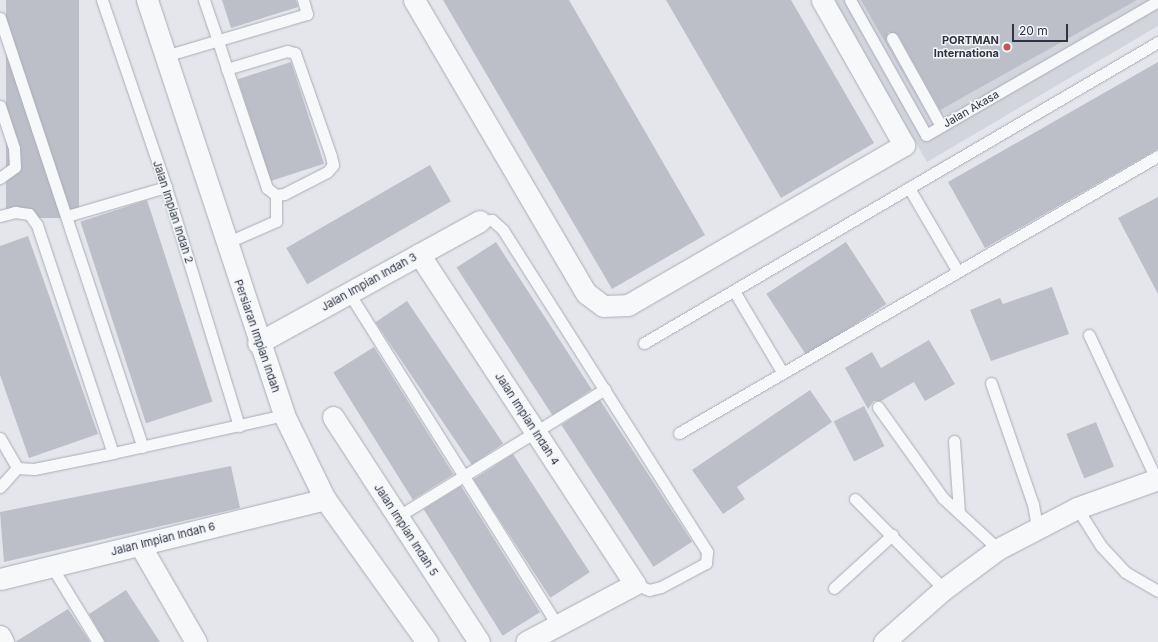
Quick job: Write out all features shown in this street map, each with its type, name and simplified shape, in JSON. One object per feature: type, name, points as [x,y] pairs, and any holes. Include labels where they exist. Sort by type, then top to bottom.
[{"type":"street","name":"Persiaran Impian Indah","points":[[147,0],[258,343],[284,415],[325,499],[427,642]]},
{"type":"street","points":[[414,0],[586,292],[603,306],[628,304],[904,145],[822,0]]},
{"type":"street","name":"Jalan Impian Indah 3","points":[[258,343],[480,221]]},
{"type":"street","name":"Jalan Impian Indah 4","points":[[419,254],[635,584]]},
{"type":"street","name":"Jalan Impian Indah 5","points":[[333,417],[479,642]]},
{"type":"street","points":[[884,642],[944,589],[998,549],[1037,527],[1077,508],[1157,479]]},
{"type":"street","name":"Jalan Impian Indah 6","points":[[0,580],[325,499]]},
{"type":"street","points":[[140,545],[196,642]]},
{"type":"street","points":[[526,642],[635,584]]},
{"type":"street","points":[[0,636],[3,642]]},
{"type":"lane","name":"Jalan Impian Indah 2","points":[[102,0],[166,187],[239,426]]},
{"type":"lane","points":[[204,0],[267,188],[276,195]]},
{"type":"lane","points":[[165,56],[307,14],[303,0]]},
{"type":"lane","name":"Jalan Akasa","points":[[850,0],[926,135],[1151,1]]},
{"type":"lane","points":[[0,18],[143,447]]},
{"type":"lane","points":[[892,38],[941,126]]},
{"type":"lane","points":[[644,343],[1158,42]]},
{"type":"lane","points":[[227,69],[287,51],[295,53],[300,60],[333,165],[327,172],[276,195]]},
{"type":"lane","points":[[0,106],[14,148],[15,167],[0,178]]},
{"type":"lane","points":[[679,433],[957,270],[1158,156]]},
{"type":"lane","points":[[67,216],[166,187]]},
{"type":"lane","points":[[909,188],[957,270]]},
{"type":"lane","points":[[226,242],[276,222],[276,195]]},
{"type":"lane","points":[[0,216],[15,212],[29,214],[37,225],[113,453]]},
{"type":"lane","points":[[480,221],[492,220],[503,230],[605,388],[707,552],[706,563],[662,587],[649,590],[635,584]]},
{"type":"lane","points":[[734,291],[782,372]]},
{"type":"lane","points":[[349,293],[557,625]]},
{"type":"lane","points":[[1089,335],[1157,479]]},
{"type":"lane","points":[[991,383],[1033,504],[1037,527]]},
{"type":"lane","points":[[397,517],[605,388]]},
{"type":"lane","points":[[878,407],[943,498],[998,549]]},
{"type":"lane","points":[[16,468],[34,469],[143,447],[284,415]]},
{"type":"lane","points":[[0,438],[16,468]]},
{"type":"lane","points":[[954,441],[959,513]]},
{"type":"lane","points":[[0,487],[16,468]]},
{"type":"lane","points":[[855,499],[944,589]]},
{"type":"lane","points":[[1077,508],[1101,546],[1125,572],[1158,591]]},
{"type":"lane","points":[[834,588],[892,535]]},
{"type":"lane","points":[[52,566],[98,642]]},
{"type":"shaded area","points":[[834,0],[1158,0],[1158,26],[927,162]]},
{"type":"building","points":[[6,0],[79,0],[79,218],[6,218]]},
{"type":"building","points":[[222,0],[296,0],[298,7],[231,28]]},
{"type":"building","points":[[443,0],[569,0],[705,235],[612,289]]},
{"type":"building","points":[[666,0],[791,0],[874,143],[781,198]]},
{"type":"building","points":[[861,0],[1137,0],[940,110],[898,35],[888,32],[886,41],[928,117]]},
{"type":"building","points":[[291,62],[324,164],[271,181],[238,79]]},
{"type":"building","points":[[1158,62],[1158,149],[985,248],[948,182]]},
{"type":"building","points":[[430,165],[451,201],[307,284],[286,248]]},
{"type":"building","points":[[1158,197],[1158,294],[1118,218]]},
{"type":"building","points":[[147,200],[213,402],[146,423],[80,222]]},
{"type":"building","points":[[28,236],[98,434],[29,458],[0,375],[0,246]]},
{"type":"building","points":[[496,242],[592,390],[552,415],[457,268]]},
{"type":"building","points":[[846,242],[886,304],[807,356],[766,294]]},
{"type":"building","points":[[1052,287],[1069,334],[991,361],[970,310],[1000,298],[1003,304]]},
{"type":"building","points":[[407,301],[503,444],[472,465],[375,322]]},
{"type":"building","points":[[929,340],[955,384],[925,401],[914,382],[881,401],[874,401],[868,409],[845,368],[872,352],[881,368]]},
{"type":"building","points":[[374,347],[453,474],[413,500],[333,372]]},
{"type":"building","points":[[810,390],[832,422],[737,487],[745,499],[723,514],[692,470]]},
{"type":"building","points":[[600,400],[692,542],[653,567],[561,425]]},
{"type":"building","points":[[864,406],[884,446],[854,462],[834,421]]},
{"type":"building","points":[[1096,422],[1114,467],[1084,478],[1066,434]]},
{"type":"building","points":[[513,454],[590,572],[550,598],[474,480]]},
{"type":"building","points":[[231,466],[240,508],[4,562],[0,512]]},
{"type":"building","points":[[461,486],[540,612],[503,636],[424,509]]},
{"type":"building","points":[[126,590],[160,642],[105,642],[89,614]]},
{"type":"building","points":[[68,609],[90,642],[15,642]]},
{"type":"place","name":"PORTMAN Internationa","points":[[1007,47]]}]
